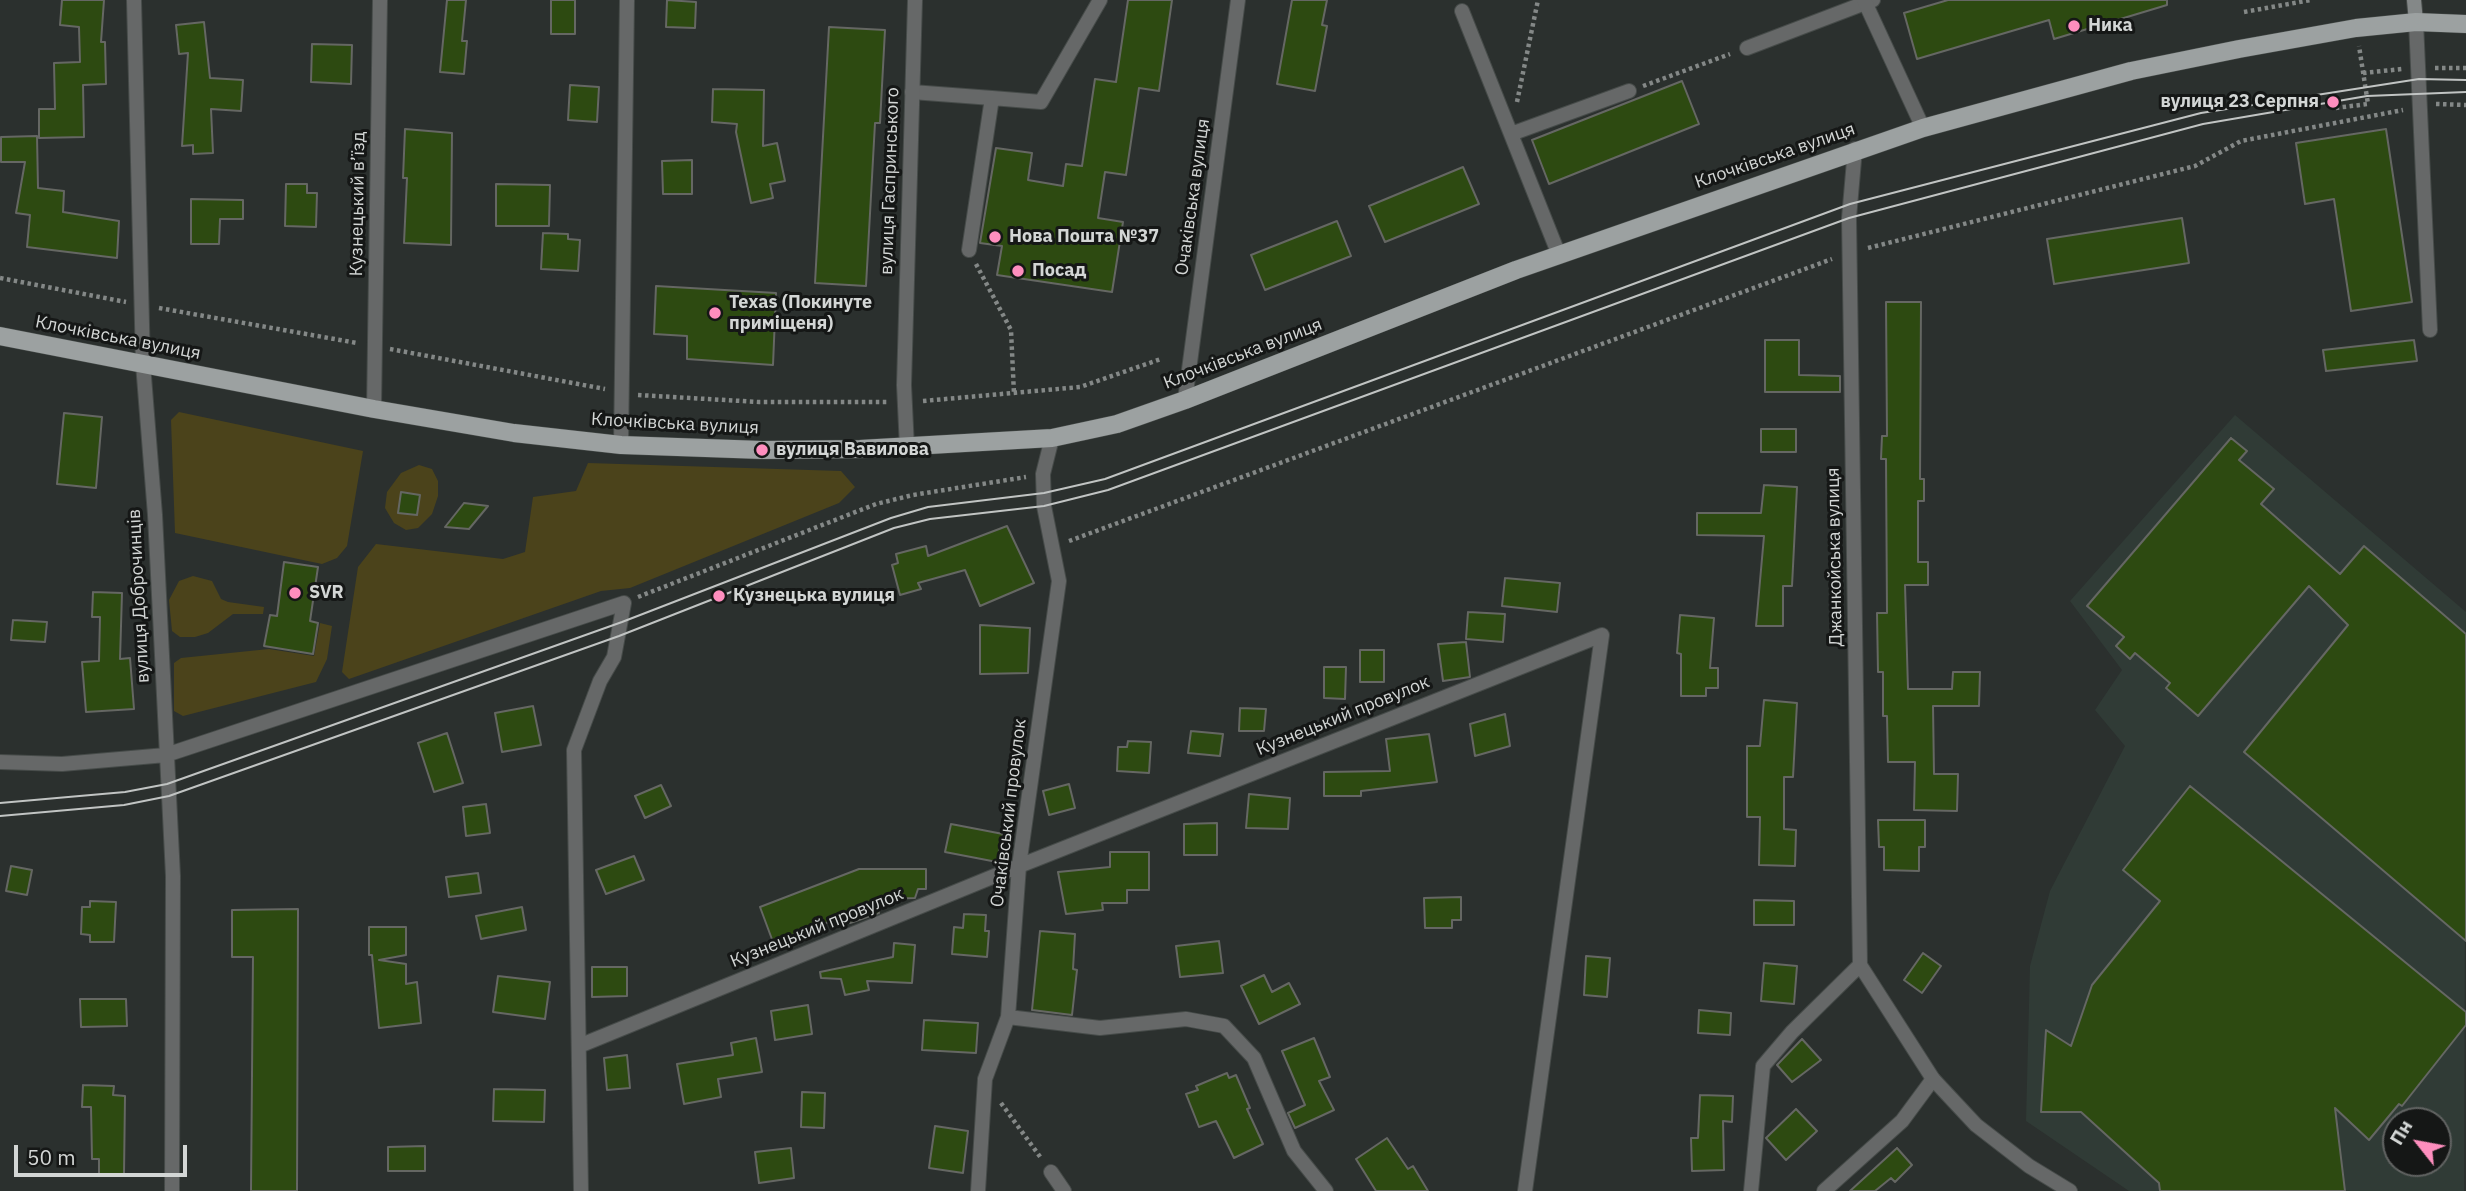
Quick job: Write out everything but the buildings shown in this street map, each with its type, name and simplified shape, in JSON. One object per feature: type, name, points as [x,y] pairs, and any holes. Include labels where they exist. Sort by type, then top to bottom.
[{"type":"main road","name":"Клочківська вулиця","points":[[0,337],[374,409],[514,433],[621,445],[762,450],[906,448],[1052,438],[1117,424],[1185,400],[1559,255],[1855,149],[1923,128],[2131,71],[2356,28],[2416,22],[2466,24]]},
{"type":"street","name":"вулиця Доброчинців","points":[[134,0],[140,305],[155,515],[173,876],[172,1191]]},
{"type":"street","name":"Кузнецький в’їзд","points":[[374,409],[380,0]]},
{"type":"street","points":[[621,445],[627,0]]},
{"type":"street","name":"вулиця Гаспринського","points":[[906,448],[904,385],[915,0]]},
{"type":"street","points":[[912,92],[1041,102],[1101,0]]},
{"type":"street","name":"Очаківська вулиця","points":[[1185,400],[1238,0]]},
{"type":"street","points":[[2414,0],[2430,330]]},
{"type":"street","points":[[1748,48],[1868,1],[1923,128]]},
{"type":"street","points":[[1462,11],[1559,255]]},
{"type":"street","points":[[1511,134],[1629,91]]},
{"type":"street","points":[[969,250],[992,98]]},
{"type":"street","name":"Джанкойська вулиця","points":[[1855,149],[1849,253],[1860,965]]},
{"type":"street","name":"Очаківський провулок","points":[[978,1191],[985,1079],[1008,1017],[1019,866],[1059,581],[1044,506],[1044,474],[1052,438]]},
{"type":"street","points":[[0,762],[62,764],[166,754],[624,603],[614,657],[600,681],[574,750],[581,1191]]},
{"type":"street","name":"Кузнецький провулок","points":[[579,1046],[1019,866],[1602,635],[1525,1191]]},
{"type":"street","points":[[1751,1191],[1763,1066],[1792,1032],[1860,965],[1933,1079],[1976,1125],[2029,1166],[2070,1191]]},
{"type":"street","points":[[1008,1017],[1100,1028],[1186,1019],[1224,1026],[1254,1058],[1294,1151],[1326,1191]]},
{"type":"street","points":[[1824,1191],[1902,1121],[1933,1079]]},
{"type":"street","points":[[1051,1172],[1064,1191]]},
{"type":"path","points":[[1511,134],[1538,0]]},
{"type":"path","points":[[2244,12],[2311,0]]},
{"type":"path","points":[[2356,28],[2369,115]]},
{"type":"path","points":[[1629,91],[1748,48]]},
{"type":"path","points":[[2333,102],[2335,108],[2368,104]]},
{"type":"path","points":[[1051,547],[1849,253],[2195,166],[2241,141],[2442,103],[2466,105]]},
{"type":"path","points":[[969,250],[1011,330],[1014,394]]},
{"type":"path","points":[[0,278],[376,346]]},
{"type":"path","points":[[923,401],[1080,387],[1161,359]]},
{"type":"path","points":[[624,603],[876,504],[913,495],[1044,474]]},
{"type":"path","points":[[985,1079],[1040,1157]]},
{"type":"shaded area","points":[[179,412],[363,451],[347,546],[337,558],[322,564],[175,533],[171,420]]},
{"type":"shaded area","points":[[2235,415],[2466,612],[2464,1191],[2129,1191],[2026,1121],[2030,966],[2050,891],[2125,746],[2095,710],[2122,670],[2070,601]]},
{"type":"shaded area","points":[[588,463],[841,471],[855,487],[839,503],[630,588],[601,591],[349,679],[342,672],[358,567],[376,544],[503,559],[525,552],[533,497],[576,491]]},
{"type":"shaded area","points":[[419,465],[432,469],[438,481],[438,496],[432,514],[418,528],[406,530],[394,523],[385,508],[387,492],[401,473]]},
{"type":"shaded area","points":[[193,576],[212,581],[221,599],[264,607],[263,614],[233,614],[208,633],[195,637],[180,637],[172,631],[169,600],[179,581]]},
{"type":"shaded area","points":[[320,623],[332,626],[327,659],[316,682],[183,716],[174,711],[174,663],[181,658],[269,649],[314,656]]},
{"type":"tram line","points":[[0,803],[125,792],[167,784],[622,622],[891,518],[928,507],[1044,493],[1105,479],[1850,204],[2201,113],[2419,79],[2466,80]]},
{"type":"tram line","points":[[0,816],[124,805],[169,796],[619,636],[894,528],[930,519],[1044,506],[1108,490],[1849,218],[2203,124],[2367,96],[2466,92]]},
{"type":"place","name":"Ника","points":[[2074,26]]},
{"type":"place","name":"вулиця 23 Серпня","points":[[2333,102]]},
{"type":"place","name":"Нова Пошта №37","points":[[995,237]]},
{"type":"place","name":"Посад","points":[[1018,271]]},
{"type":"place","name":"Texas (Покинуте приміщеня)","points":[[715,313]]},
{"type":"place","name":"вулиця Вавилова","points":[[762,450]]},
{"type":"place","name":"SVR","points":[[295,593]]},
{"type":"place","name":"Кузнецька вулиця","points":[[719,596]]}]
